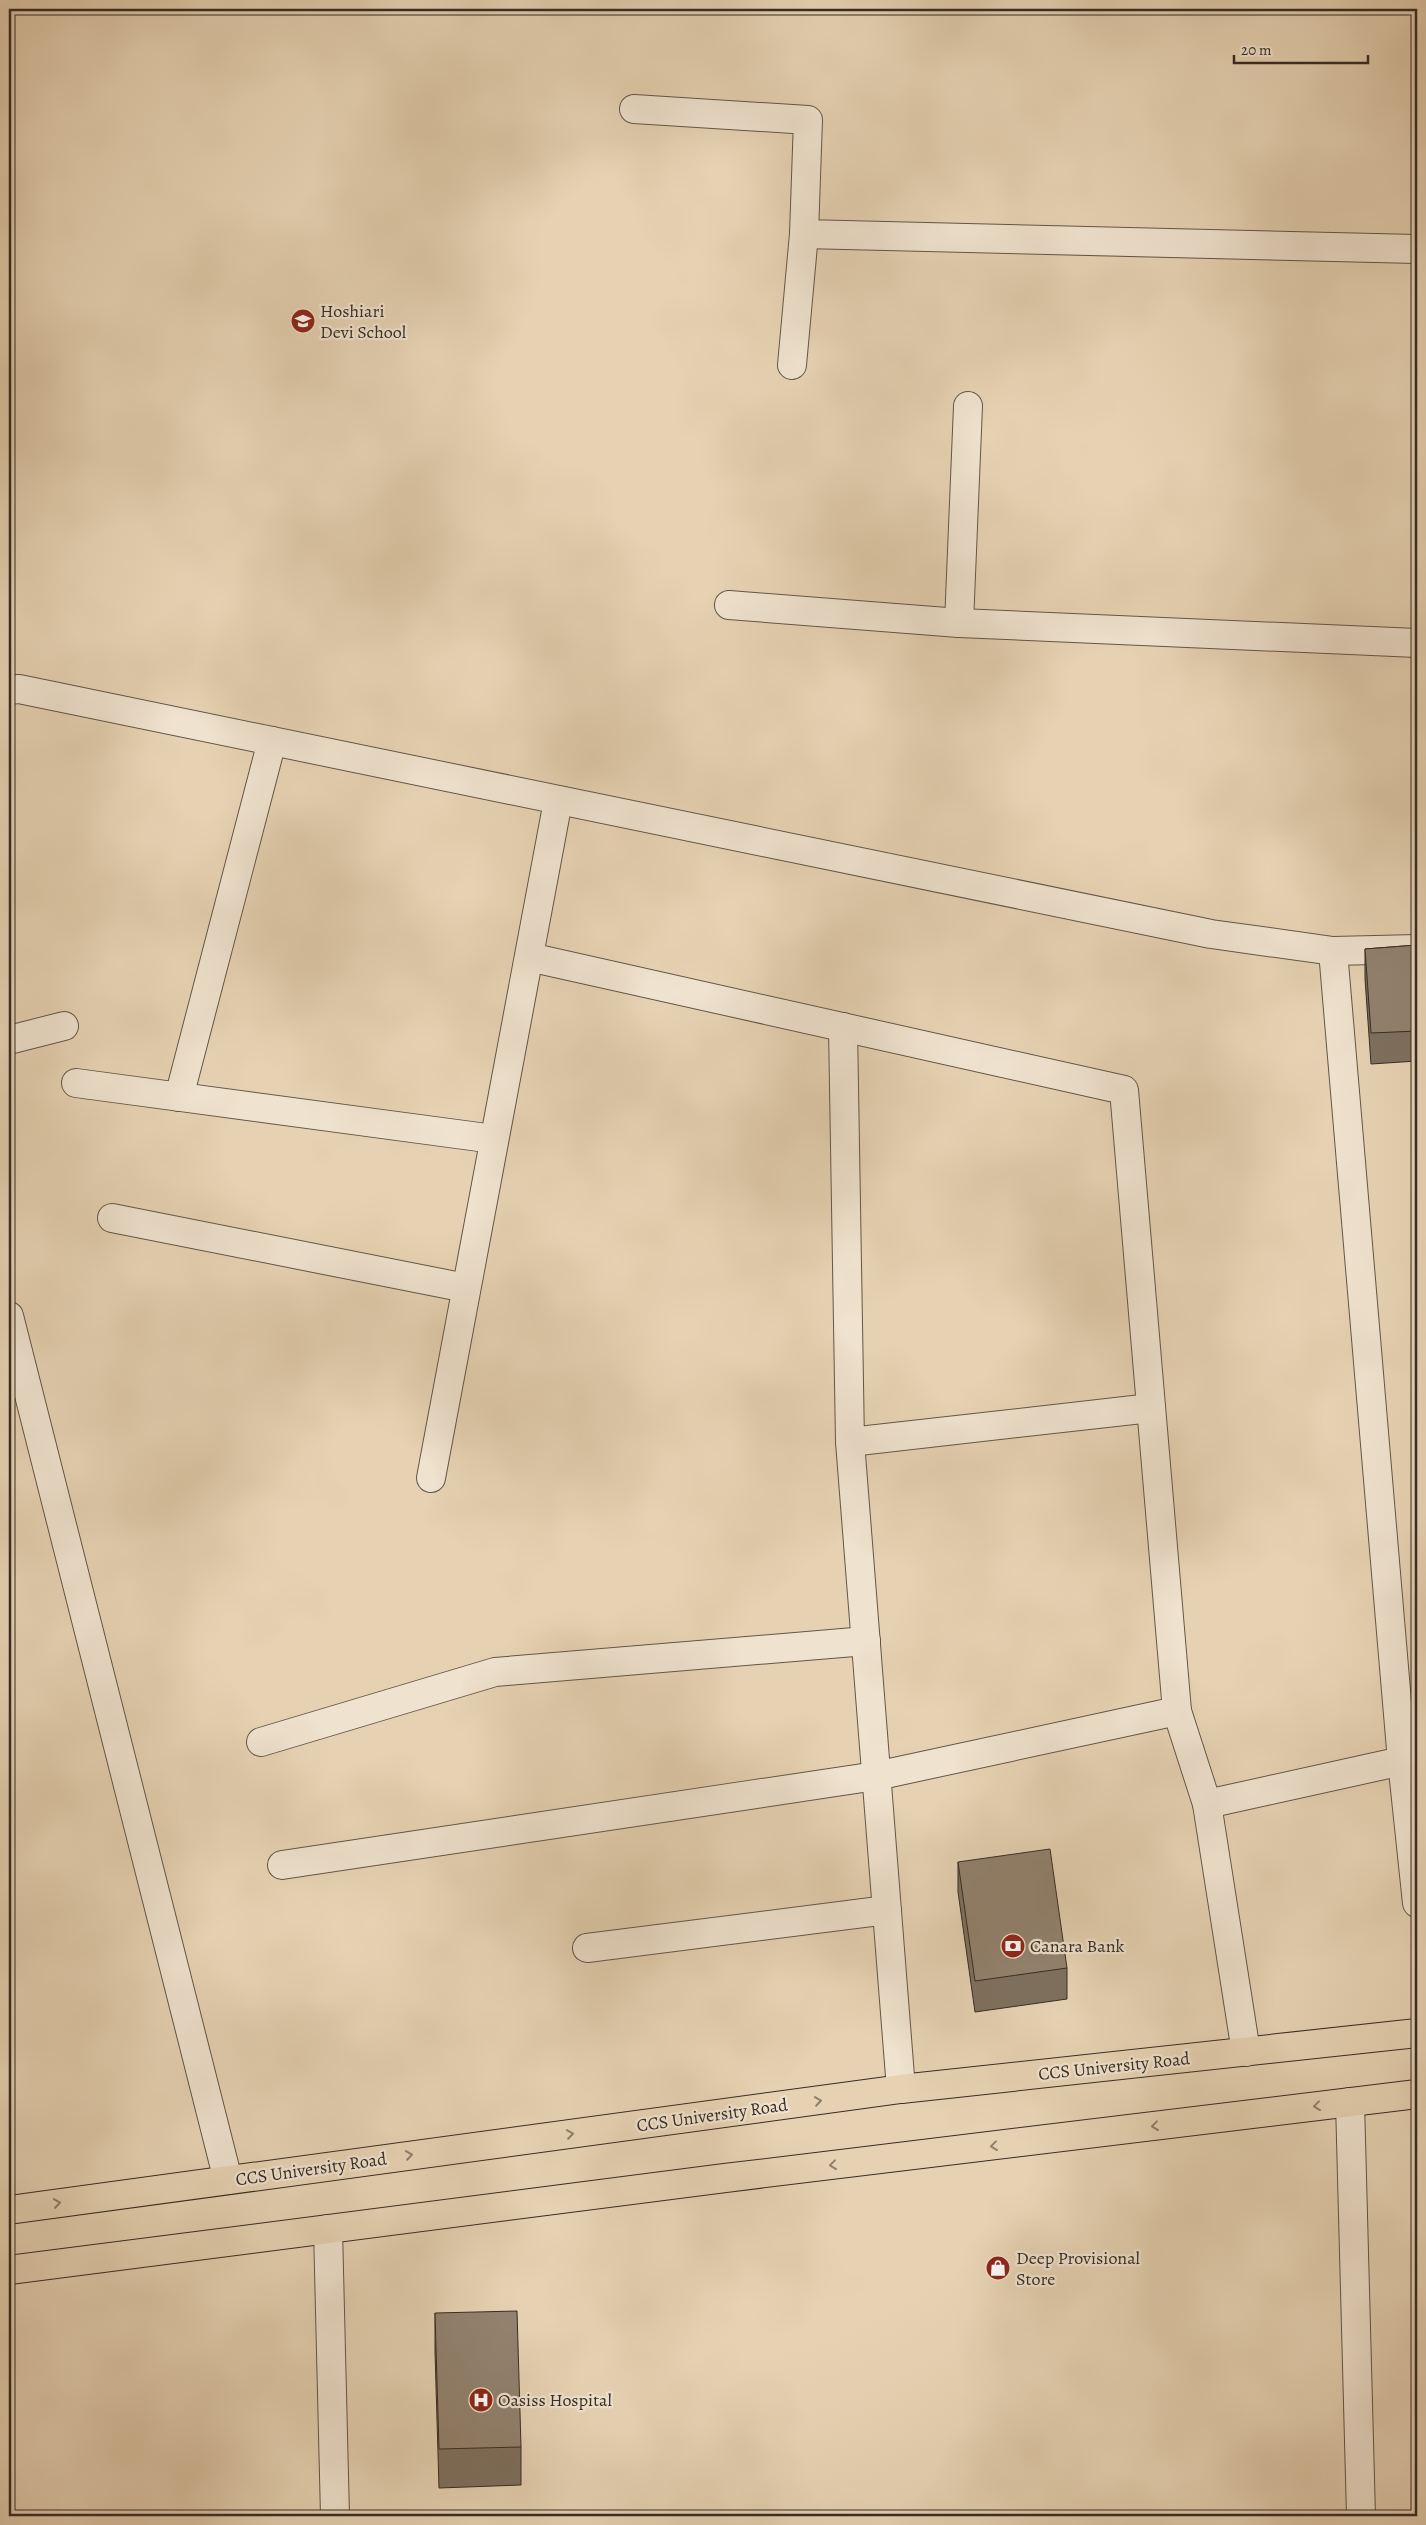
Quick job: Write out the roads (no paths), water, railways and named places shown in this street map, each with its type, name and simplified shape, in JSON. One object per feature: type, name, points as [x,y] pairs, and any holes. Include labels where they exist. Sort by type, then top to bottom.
[{"type":"highway","name":"CCS University Road","points":[[9,2210],[901,2089],[1417,2033]]},
{"type":"highway","points":[[9,2270],[1417,2094]]},
{"type":"street","points":[[634,109],[808,120],[804,234],[792,365]]},
{"type":"street","points":[[804,234],[1417,249]]},
{"type":"street","points":[[960,623],[968,406]]},
{"type":"street","points":[[729,605],[960,623],[1417,644]]},
{"type":"street","points":[[9,690],[19,689],[1212,934],[1333,951],[1417,949]]},
{"type":"street","points":[[179,1097],[272,741]]},
{"type":"street","points":[[431,1478],[558,801]]},
{"type":"street","points":[[1333,951],[1402,1762],[1417,1902]]},
{"type":"street","points":[[529,957],[1124,1090],[1177,1712],[1207,1804],[1246,2052]]},
{"type":"street","points":[[9,1040],[64,1026]]},
{"type":"street","points":[[843,1027],[850,1442],[901,2089]]},
{"type":"street","points":[[76,1083],[494,1139]]},
{"type":"street","points":[[112,1218],[466,1288]]},
{"type":"street","points":[[9,1316],[228,2180]]},
{"type":"street","points":[[850,1442],[1151,1408]]},
{"type":"street","points":[[261,1742],[495,1672],[866,1641]]},
{"type":"street","points":[[282,1865],[876,1776],[1177,1712]]},
{"type":"street","points":[[1207,1804],[1402,1762]]},
{"type":"street","points":[[587,1948],[887,1910]]},
{"type":"street","points":[[1350,2102],[1361,2516]]},
{"type":"street","points":[[328,2229],[335,2516]]},
{"type":"place","name":"Hoshiari Devi School","points":[[303,321]]},
{"type":"place","name":"Canara Bank","points":[[1013,1946]]},
{"type":"place","name":"Deep Provisional Store","points":[[998,2268]]},
{"type":"place","name":"Oasiss Hospital","points":[[481,2400]]}]
